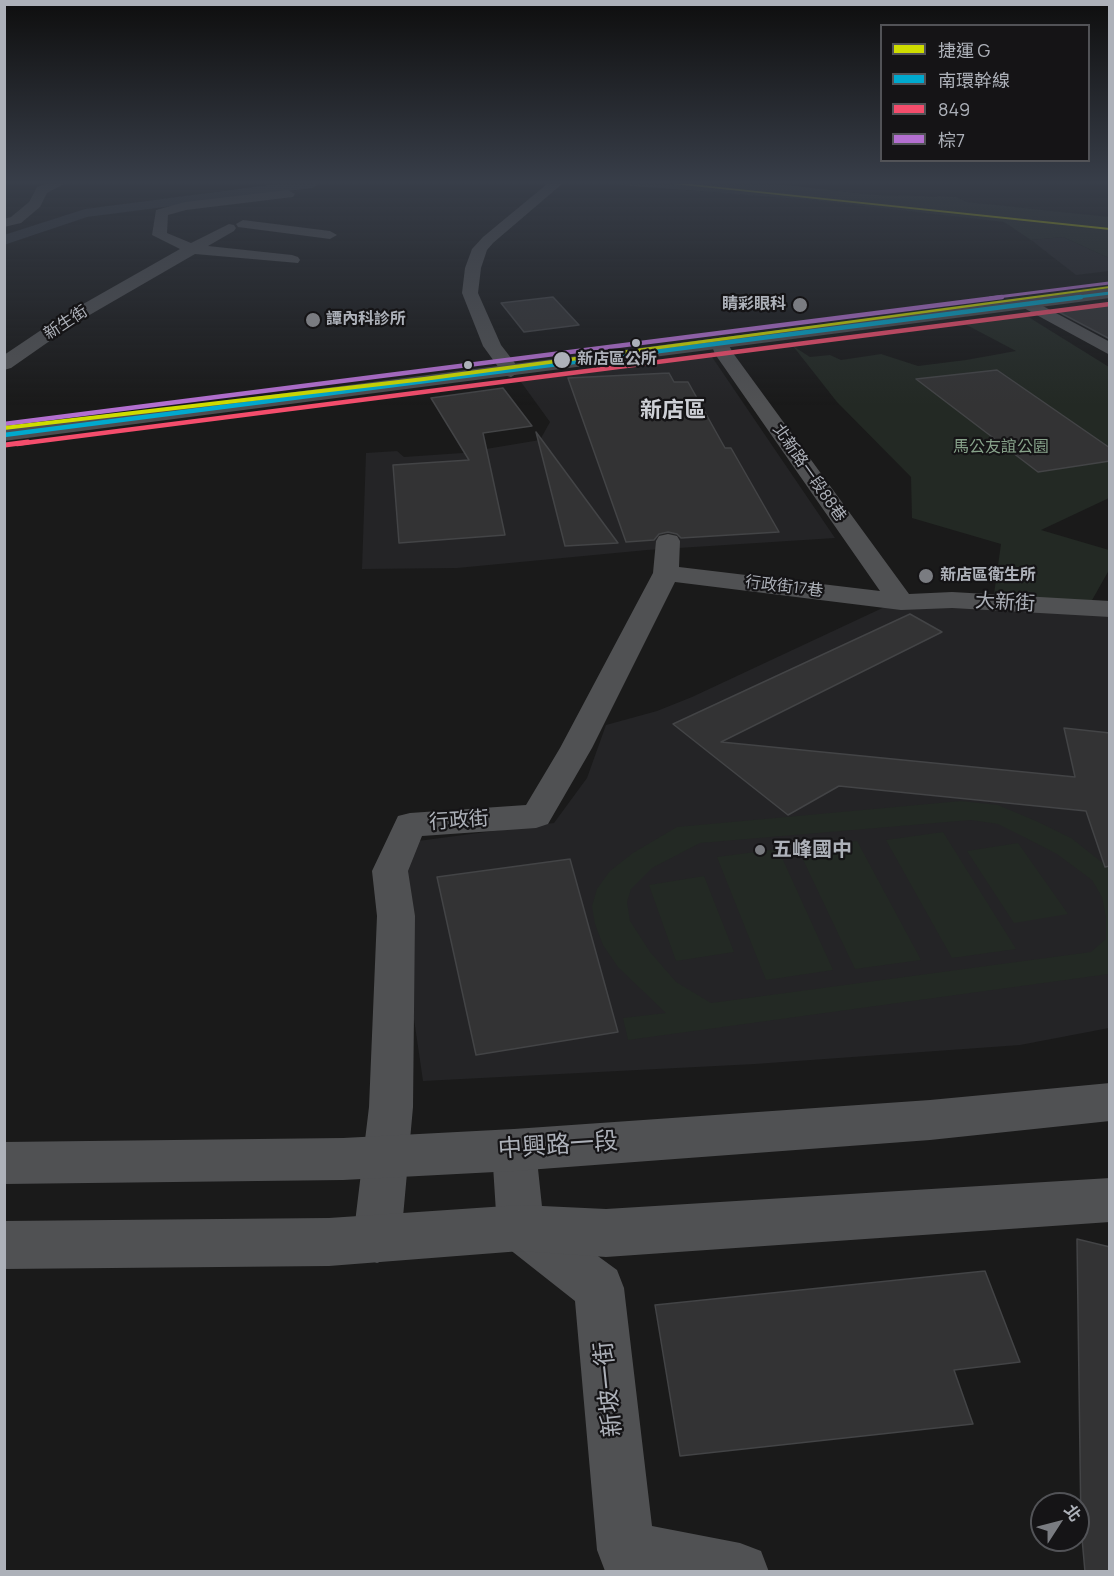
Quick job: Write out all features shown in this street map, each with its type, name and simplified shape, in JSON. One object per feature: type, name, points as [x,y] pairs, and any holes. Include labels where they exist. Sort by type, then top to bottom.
[{"type":"main road","points":[[4,435],[1110,280]]},
{"type":"main road","points":[[4,417],[720,344],[1110,292]]},
{"type":"street","name":"新生街","points":[[4,364],[68,320],[177,258]]},
{"type":"street","points":[[270,258],[292,260]]},
{"type":"street","points":[[477,258],[470,293],[492,346],[506,365]]},
{"type":"street","points":[[1028,303],[1110,350]]},
{"type":"street","name":"北新路一段88巷","points":[[720,344],[724,354],[901,602]]},
{"type":"street","name":"行政街17巷","points":[[667,557],[901,602]]},
{"type":"street","name":"行政街","points":[[386,1156],[391,1107],[396,916],[390,871],[410,825],[536,816],[576,748],[667,557]]},
{"type":"street","name":"大新街","points":[[901,602],[952,600],[1110,609]]},
{"type":"street","name":"中興路一段","points":[[4,1163],[386,1156],[514,1150],[930,1120],[1110,1102]]},
{"type":"street","points":[[514,1150],[521,1228]]},
{"type":"street","points":[[377,1239],[386,1156]]},
{"type":"street","points":[[4,1245],[377,1239],[521,1228],[606,1233],[1110,1200]]},
{"type":"street","name":"新坡一街","points":[[521,1228],[599,1288],[626,1550],[740,1572]]},
{"type":"shaded area","points":[[1054,258],[1109,258],[1109,271],[1076,275]]},
{"type":"shaded area","points":[[710,354],[835,538],[647,550],[457,568],[362,569],[366,453],[397,451],[404,457],[462,453],[540,440],[550,422],[521,382]]},
{"type":"shaded area","name":"五峰國中","points":[[891,604],[1109,613],[1109,1028],[1020,1045],[755,1064],[423,1081],[406,964],[399,873],[418,841],[554,823],[587,778],[606,725],[657,711],[692,697]]},
{"type":"green space","name":"馬公友誼公園","points":[[1022,313],[1109,367],[1109,498],[1041,530],[1109,550],[1109,570],[1091,602],[994,594],[1001,544],[912,518],[911,477],[837,402],[793,346],[810,357],[830,355],[841,360],[881,354],[918,366],[966,360],[1016,351],[961,322]]},
{"type":"green space","points":[[961,801],[998,805],[1071,838],[1109,868],[1109,974],[628,1040],[623,1018],[666,1013],[618,967],[603,945],[595,924],[592,906],[597,889],[610,871],[633,853],[677,827]],"holes":[[[971,820],[998,824],[1057,854],[1092,880],[1102,897],[1106,918],[1106,939],[1091,952],[711,1003],[676,982],[650,952],[630,921],[627,902],[631,889],[652,868],[700,843]]]},
{"type":"green space","points":[[943,832],[1016,949],[952,958],[886,840]]},
{"type":"green space","points":[[857,841],[921,960],[855,969],[798,849]]},
{"type":"green space","points":[[1018,843],[1068,914],[1014,923],[967,851]]},
{"type":"green space","points":[[778,849],[833,970],[766,980],[717,857]]},
{"type":"green space","points":[[704,876],[734,952],[676,961],[649,885]]},
{"type":"building","points":[[553,297],[579,325],[524,332],[501,303]]},
{"type":"building","points":[[1110,304],[1110,339],[1055,310]]},
{"type":"building","points":[[997,370],[1110,448],[1110,461],[1038,472],[916,379]]},
{"type":"building","points":[[669,373],[674,382],[688,382],[725,448],[731,448],[779,532],[681,538],[677,534],[668,532],[659,534],[654,540],[626,542],[568,378]]},
{"type":"building","points":[[503,388],[532,426],[483,433],[505,535],[399,543],[393,465],[469,460],[431,398]]},
{"type":"building","points":[[536,432],[618,543],[565,546]]},
{"type":"building","points":[[910,614],[942,632],[721,742],[1075,777],[1064,728],[1110,733],[1110,866],[1105,867],[1086,811],[839,786],[788,815],[673,724]]},
{"type":"building","points":[[570,859],[618,1032],[476,1055],[437,877]]},
{"type":"building","points":[[1077,1239],[1110,1247],[1110,1572],[1085,1572],[1083,1552],[1090,1552],[1090,1492],[1081,1492]]},
{"type":"building","points":[[985,1271],[1020,1362],[954,1370],[973,1424],[680,1456],[655,1305]]},
{"type":"metro line","name":"G","points":[[4,428],[424,379],[1110,287]]},
{"type":"transit line","name":"棕7","points":[[4,424],[1109,283]]},
{"type":"transit line","name":"南環幹線","points":[[4,435],[1110,293]]},
{"type":"transit line","name":"849","points":[[5,445],[1110,304]]},
{"type":"place","name":"睛彩眼科","points":[[800,305]]},
{"type":"place","name":"譚內科診所","points":[[313,320]]},
{"type":"place","name":"新店區公所","points":[[562,360]]},
{"type":"place","name":"新店區衛生所","points":[[926,576]]},
{"type":"place","name":"五峰國中","points":[[760,850]]},
{"type":"district","name":"新店區","points":[[673,411]]}]
